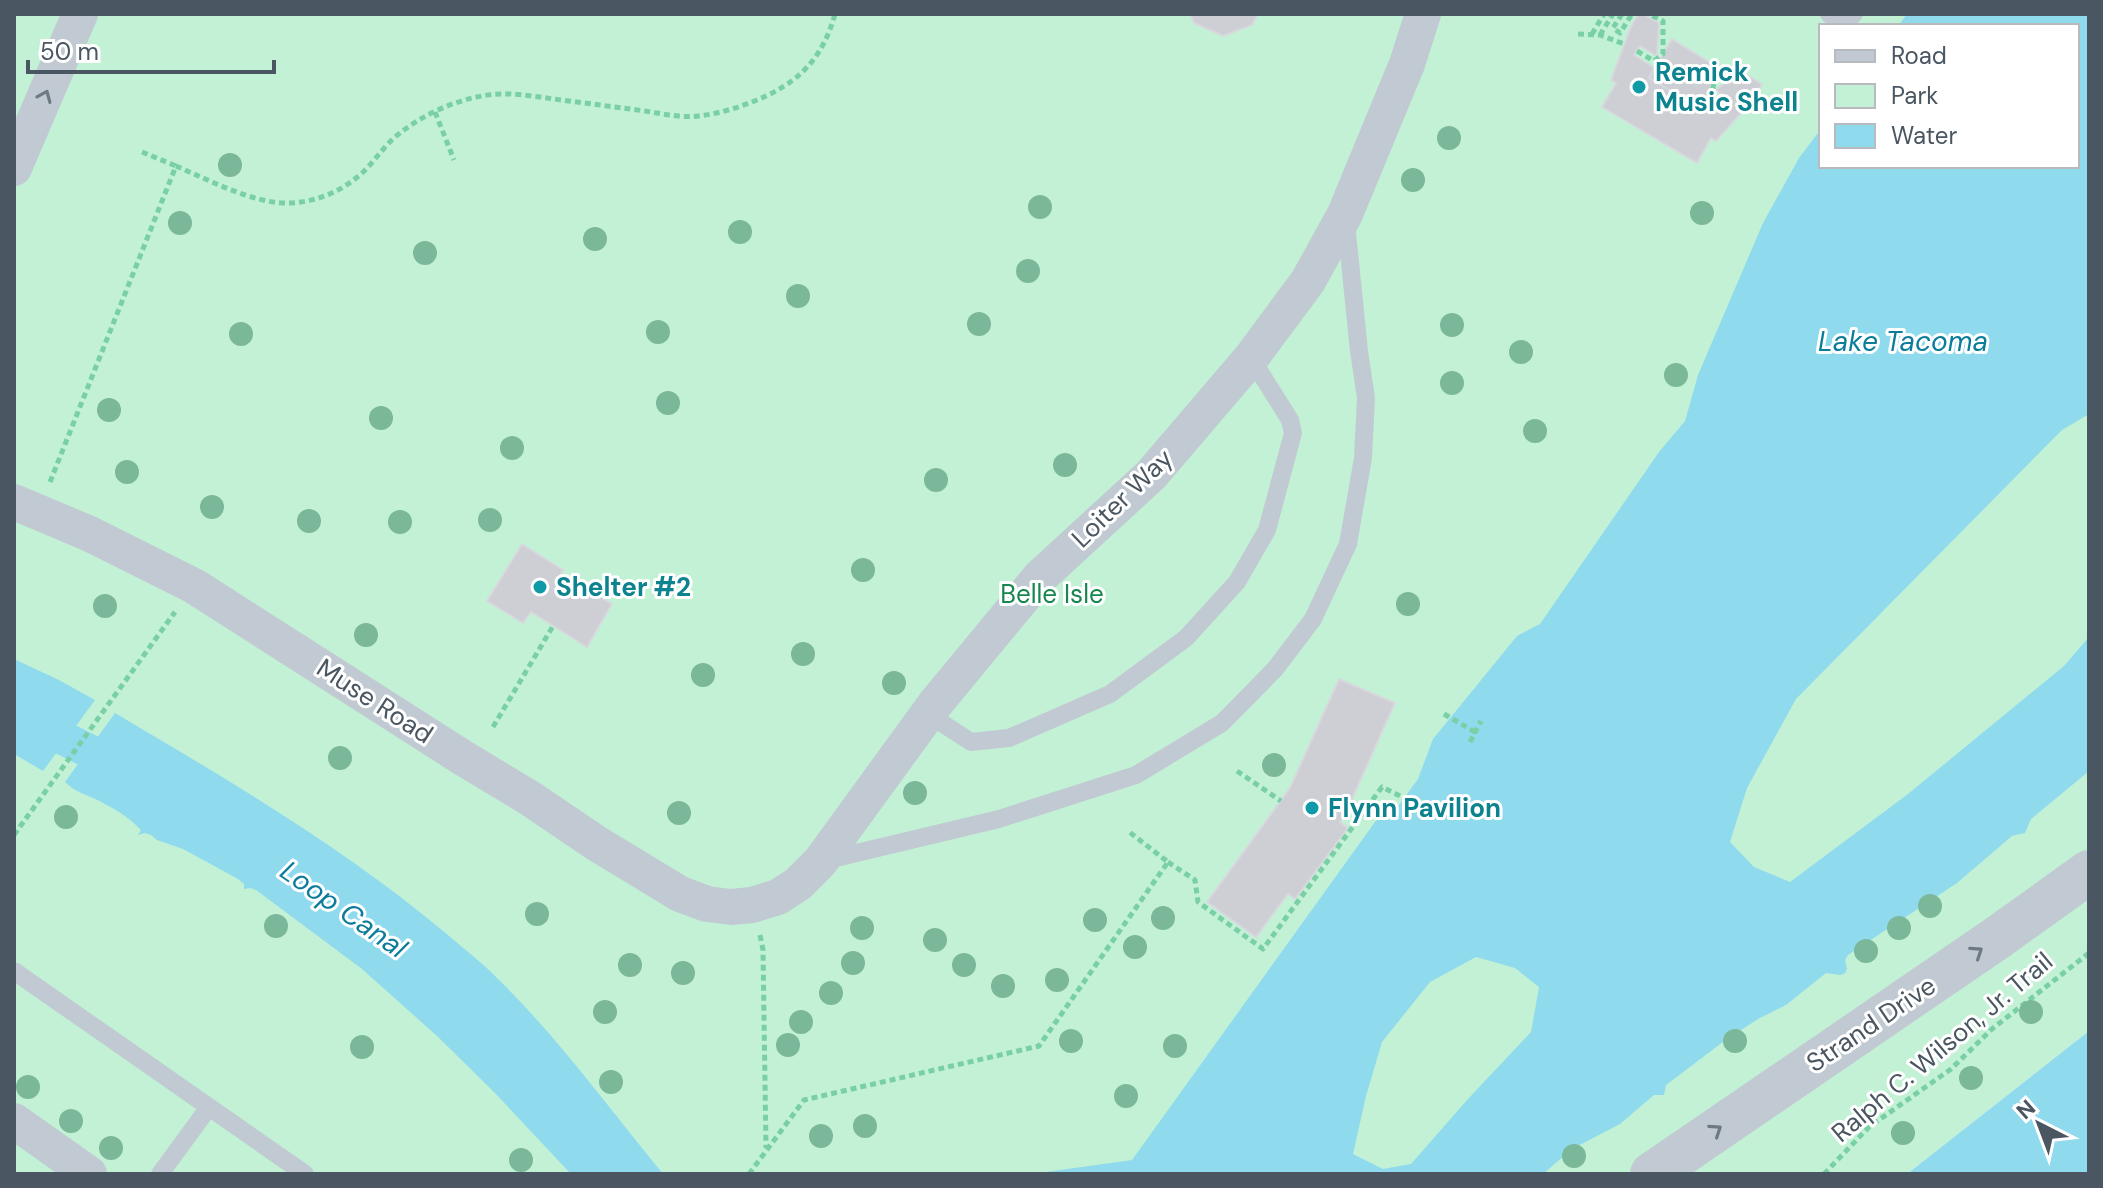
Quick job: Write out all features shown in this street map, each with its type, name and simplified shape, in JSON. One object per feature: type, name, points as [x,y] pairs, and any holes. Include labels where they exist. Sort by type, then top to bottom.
[{"type":"street","points":[[14,168],[80,14]]},
{"type":"street","name":"Loiter Way","points":[[731,907],[752,905],[778,897],[798,884],[820,862],[928,714],[1040,577],[1151,475],[1251,358],[1308,281],[1345,214],[1407,64],[1423,14]]},
{"type":"street","name":"Muse Road","points":[[14,502],[90,534],[194,586],[680,894],[707,904],[731,907]]},
{"type":"street","name":"Strand Drive","points":[[1652,1174],[2089,872]]},
{"type":"street","points":[[14,1121],[89,1174]]},
{"type":"lane","points":[[1829,14],[1845,24],[1854,14]]},
{"type":"lane","points":[[820,862],[999,819],[1136,775],[1222,723],[1275,669],[1313,619],[1348,544],[1363,458],[1366,398],[1345,214]]},
{"type":"lane","points":[[928,714],[971,742],[1009,738],[1110,694],[1186,638],[1237,582],[1267,530],[1293,433],[1290,420],[1251,358]]},
{"type":"lane","points":[[14,971],[305,1174]]},
{"type":"lane","points":[[160,1174],[209,1107]]},
{"type":"path","points":[[142,152],[241,193],[270,201],[312,200],[348,184],[399,134],[435,112],[484,95],[505,94],[682,116],[717,113],[755,101],[798,77],[822,50],[835,14]]},
{"type":"path","points":[[1592,34],[1604,14]]},
{"type":"path","points":[[1600,35],[1613,14]]},
{"type":"path","points":[[1622,14],[1613,28],[1620,33],[1632,14]]},
{"type":"path","points":[[1637,51],[1654,61],[1663,54],[1663,21],[1649,14]]},
{"type":"path","points":[[1578,34],[1600,35],[1624,44]]},
{"type":"path","points":[[1714,84],[1711,95],[1730,105]]},
{"type":"path","points":[[435,112],[454,160]]},
{"type":"path","points":[[50,483],[176,166]]},
{"type":"path","points":[[14,835],[194,586]]},
{"type":"path","points":[[493,727],[553,626]]},
{"type":"path","points":[[1444,714],[1475,732]]},
{"type":"path","points":[[1470,742],[1481,721]]},
{"type":"path","points":[[1237,771],[1281,801]]},
{"type":"path","points":[[1128,831],[1195,880],[1198,902],[1263,949],[1382,787],[1404,798]]},
{"type":"path","points":[[749,1174],[804,1100],[1039,1046],[1168,862]]},
{"type":"path","points":[[759,930],[763,950],[766,1150]]},
{"type":"path","name":"Ralph C. Wilson, Jr. Trail","points":[[1824,1174],[1869,1127],[1951,1069],[1992,1029],[2089,953]]},
{"type":"green space","name":"Belle Isle","points":[[14,14],[2089,14],[2089,1031],[1907,1174],[14,1174]]},
{"type":"water","name":"Lake Tacoma","points":[[1907,14],[2089,14],[2089,414],[2062,430],[1796,699],[1747,788],[1730,842],[1754,867],[1790,882],[1908,794],[2064,666],[2089,637],[2089,771],[2031,819],[2025,833],[2012,836],[1957,883],[1848,955],[1845,973],[1826,973],[1786,1005],[1723,1042],[1666,1085],[1664,1095],[1654,1095],[1620,1124],[1572,1149],[1543,1174],[1031,1174],[1132,1160],[1380,815],[1390,817],[1418,779],[1433,739],[1517,636],[1540,624],[1659,452],[1685,421],[1698,375],[1763,223],[1799,158],[1819,132],[1819,168],[2079,168],[2079,24],[1900,24]],"holes":[[[1476,957],[1515,968],[1539,987],[1531,1032],[1411,1164],[1383,1169],[1353,1154],[1382,1042],[1430,982]]]},
{"type":"water","points":[[14,659],[95,700],[43,771],[14,754]]},
{"type":"water","points":[[115,713],[244,790],[328,845],[409,904],[474,957],[542,1026],[663,1174],[571,1174],[437,1036],[362,969],[256,890],[244,889],[244,884],[238,879],[183,849],[145,833],[138,835],[141,830],[125,816],[65,782]]},
{"type":"water","points":[[2089,1031],[2089,1174],[1907,1174]]},
{"type":"building","points":[[1190,14],[1258,14],[1252,25],[1223,36],[1194,23]]},
{"type":"building","name":"Remick Music Shell","points":[[1638,14],[1659,23],[1657,56],[1640,46],[1634,55],[1655,68],[1649,78],[1699,108],[1705,98],[1726,110],[1732,100],[1715,90],[1742,72],[1762,84],[1752,101],[1716,141],[1711,138],[1697,163],[1602,107],[1616,83],[1611,80]]},
{"type":"building","points":[[1672,39],[1722,70],[1699,108],[1649,78]]},
{"type":"building","name":"Shelter #2","points":[[522,544],[563,570],[561,573],[612,604],[587,647],[531,612],[523,623],[487,601]]},
{"type":"building","name":"Flynn Pavilion","points":[[1339,679],[1395,703],[1340,822],[1348,828],[1295,899],[1288,894],[1256,937],[1207,902],[1290,788]]},
{"type":"waterway","name":"Loop Canal","points":[[14,713],[128,771]]},
{"type":"place","name":"Remick Music Shell","points":[[1639,87]]},
{"type":"place","name":"Shelter #2","points":[[540,587]]},
{"type":"place","name":"Flynn Pavilion","points":[[1312,808]]}]
